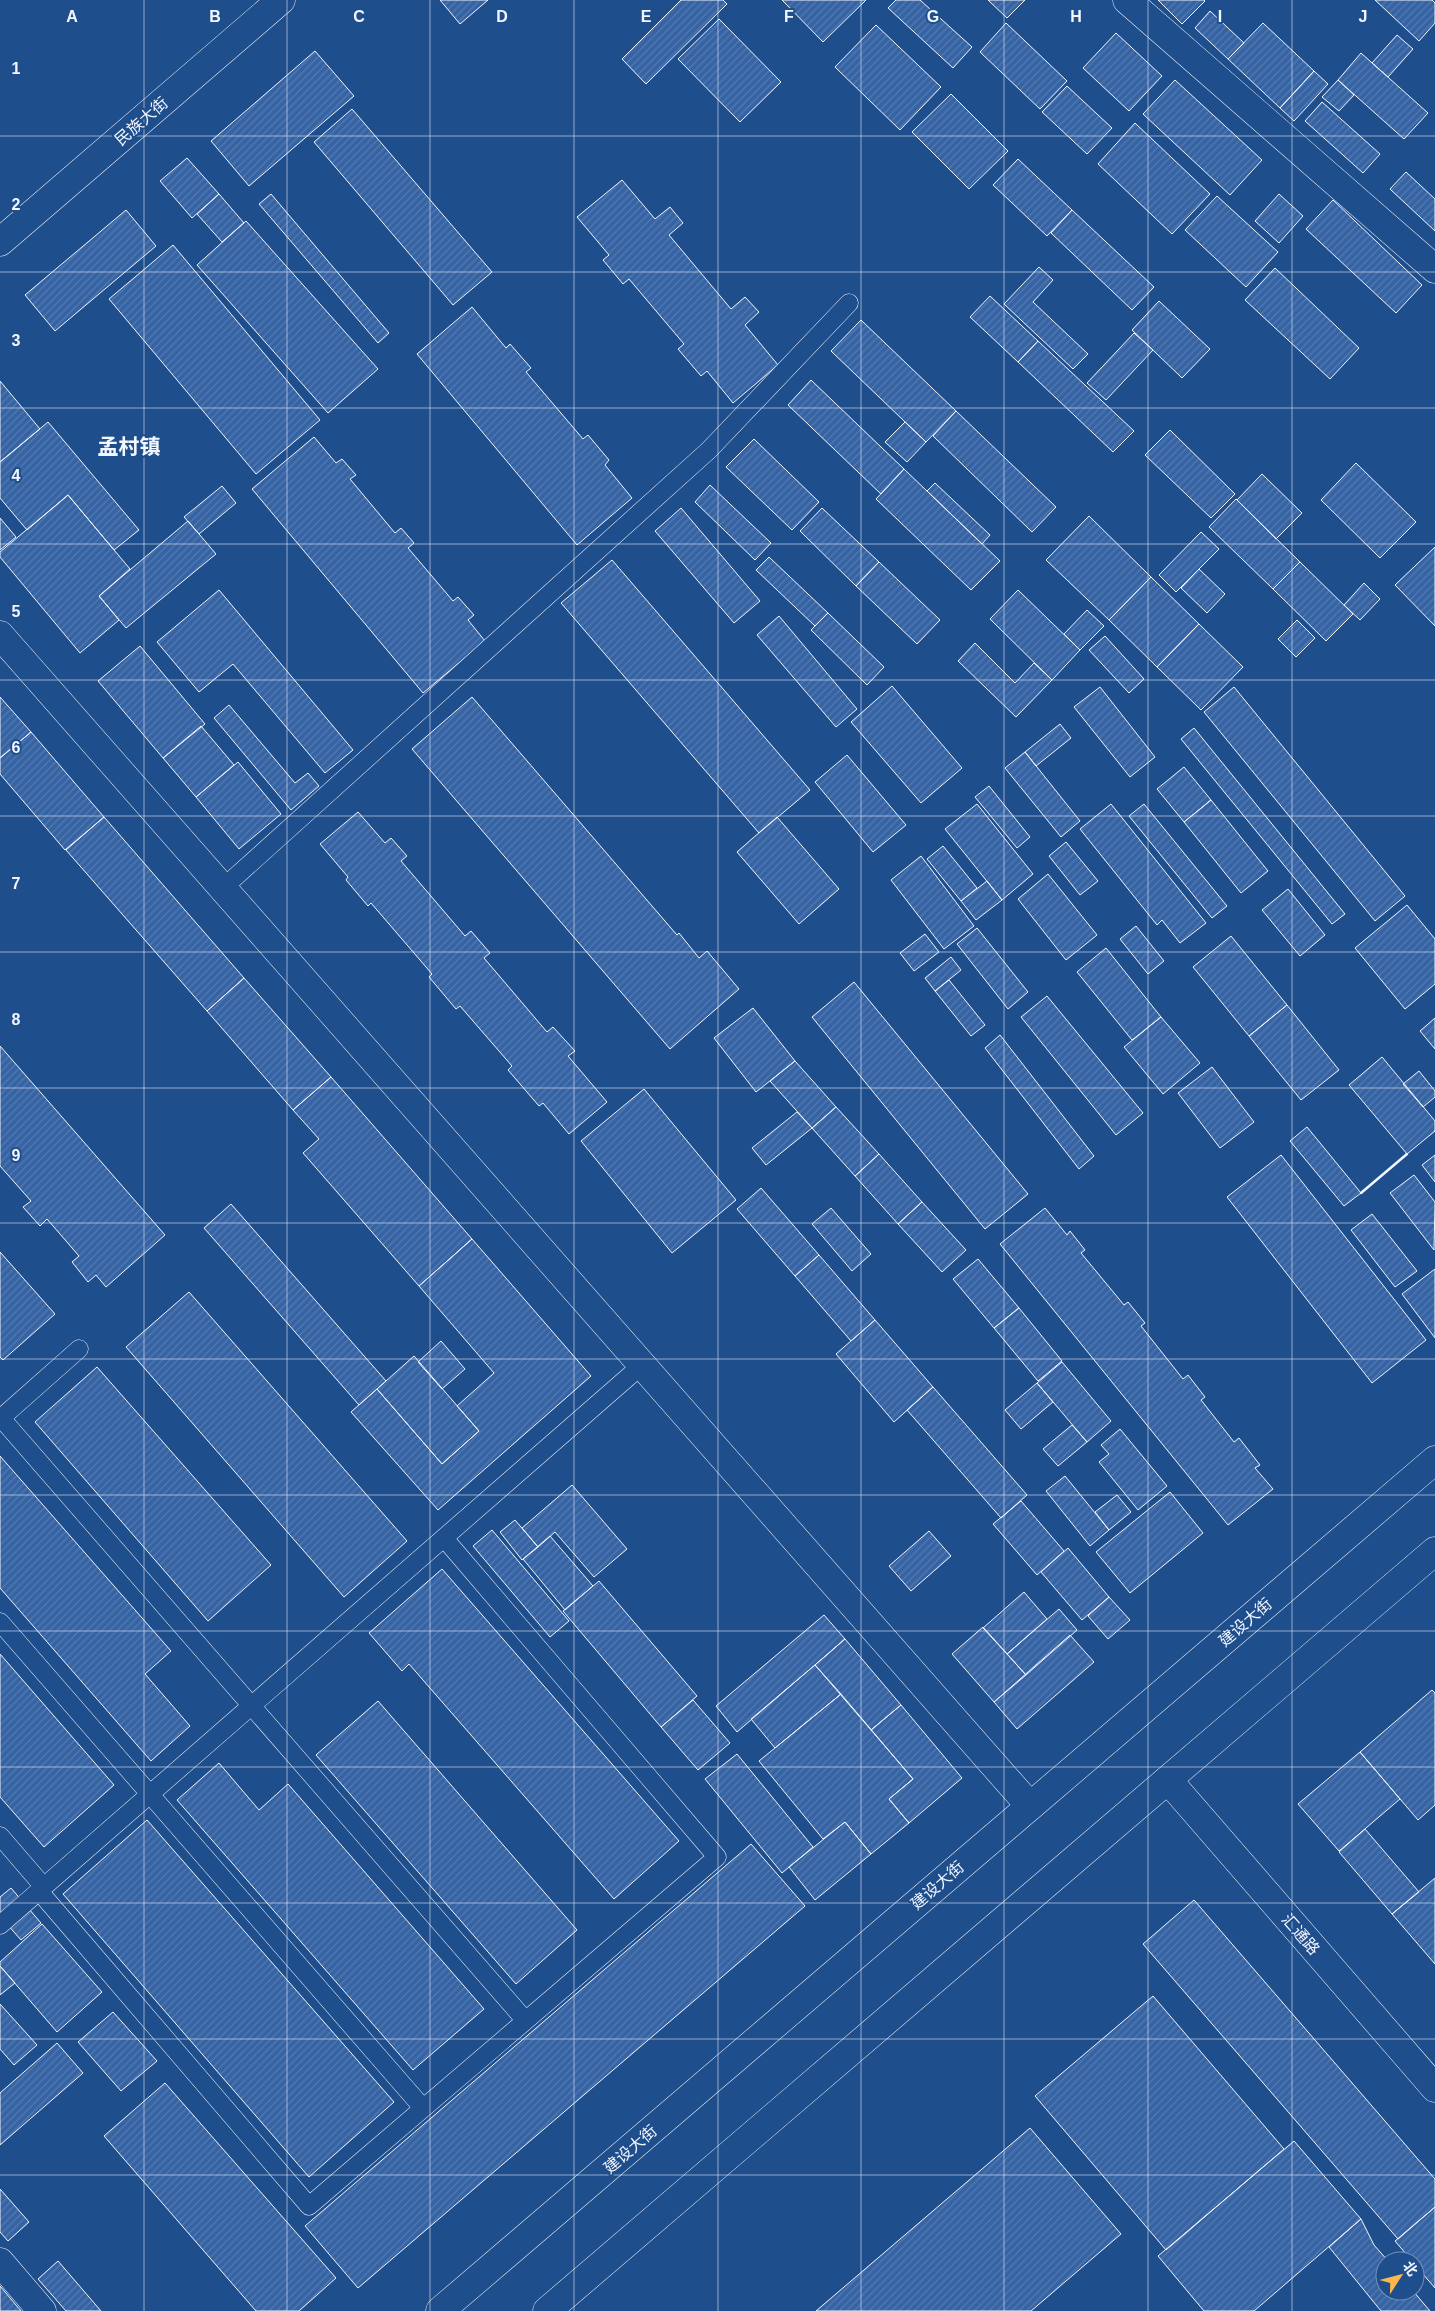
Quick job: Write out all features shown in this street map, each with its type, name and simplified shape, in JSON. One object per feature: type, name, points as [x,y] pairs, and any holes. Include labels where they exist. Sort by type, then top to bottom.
[{"type":"main road","name":"民族大街","points":[[0,242],[282,0]]},
{"type":"main road","points":[[1127,0],[1435,269]]},
{"type":"main road","points":[[0,634],[1030,1806]]},
{"type":"main road","name":"建设大街","points":[[440,2311],[1435,1460]]},
{"type":"main road","points":[[546,2311],[1435,1551]]},
{"type":"main road","name":"汇通路","points":[[1168,1780],[1435,2088]]},
{"type":"main road","points":[[0,2262],[42,2311]]},
{"type":"lane","points":[[223,888],[709,450],[849,303]]},
{"type":"lane","points":[[79,1349],[0,1418],[525,2020]]},
{"type":"lane","points":[[0,1925],[642,1365]]},
{"type":"lane","points":[[0,1836],[42,1889],[309,2206],[716,1857],[444,1538]]},
{"type":"lane","points":[[0,1622],[423,2108]]},
{"type":"building","points":[[440,0],[488,0],[460,24]]},
{"type":"building","points":[[681,0],[723,0],[727,4],[646,84],[622,59]]},
{"type":"building","points":[[782,0],[866,0],[823,42]]},
{"type":"building","points":[[896,0],[920,0],[972,47],[953,68],[888,8]]},
{"type":"building","points":[[988,0],[1025,0],[1007,18]]},
{"type":"building","points":[[1158,0],[1204,0],[1205,1],[1182,24]]},
{"type":"building","points":[[1375,0],[1432,0],[1435,3],[1435,23],[1419,41]]},
{"type":"building","points":[[1210,11],[1244,43],[1228,59],[1195,28]]},
{"type":"building","points":[[719,19],[781,82],[740,122],[678,59]]},
{"type":"building","points":[[1006,23],[1067,81],[1040,109],[980,52]]},
{"type":"building","points":[[1263,23],[1314,71],[1280,108],[1228,59]]},
{"type":"building","points":[[876,25],[941,87],[900,130],[835,67]]},
{"type":"building","points":[[1116,33],[1162,76],[1129,111],[1083,68]]},
{"type":"building","points":[[1397,35],[1413,49],[1388,77],[1372,63]]},
{"type":"building","points":[[315,51],[354,96],[249,186],[211,141]]},
{"type":"building","points":[[1361,53],[1428,113],[1404,139],[1338,80]]},
{"type":"building","points":[[1314,71],[1328,84],[1294,121],[1280,108]]},
{"type":"building","points":[[1175,80],[1262,160],[1230,195],[1143,114]]},
{"type":"building","points":[[1338,80],[1354,95],[1339,111],[1322,97]]},
{"type":"building","points":[[1067,86],[1112,128],[1087,154],[1042,112]]},
{"type":"building","points":[[951,94],[1008,151],[969,189],[912,132]]},
{"type":"building","points":[[1322,102],[1380,154],[1363,173],[1305,121]]},
{"type":"building","points":[[352,109],[492,272],[453,305],[314,142]]},
{"type":"building","points":[[1135,123],[1210,194],[1172,234],[1098,164]]},
{"type":"building","points":[[187,158],[219,194],[192,218],[160,181]]},
{"type":"building","points":[[1018,159],[1072,210],[1047,236],[993,185]]},
{"type":"building","points":[[1406,172],[1435,199],[1435,231],[1390,189]]},
{"type":"building","points":[[622,180],[655,219],[670,207],[683,223],[669,235],[731,309],[745,297],[759,312],[745,325],[778,365],[733,403],[707,371],[701,376],[678,349],[684,344],[629,279],[623,284],[603,260],[609,255],[577,217]]},
{"type":"building","points":[[219,194],[244,223],[222,242],[197,214]]},
{"type":"building","points":[[271,194],[389,333],[378,343],[259,204]]},
{"type":"building","points":[[1279,194],[1303,216],[1279,243],[1255,221]]},
{"type":"building","points":[[1217,196],[1278,252],[1246,287],[1185,230]]},
{"type":"building","points":[[1333,200],[1422,285],[1396,313],[1306,229]]},
{"type":"building","points":[[126,210],[156,246],[55,331],[25,295]]},
{"type":"building","points":[[1072,210],[1154,287],[1132,310],[1051,233]]},
{"type":"building","points":[[246,221],[378,369],[328,413],[197,265]]},
{"type":"building","points":[[173,245],[320,420],[256,474],[109,299]]},
{"type":"building","points":[[1039,267],[1053,280],[1033,302],[1088,354],[1073,369],[1004,304]]},
{"type":"building","points":[[1275,268],[1359,348],[1330,379],[1245,300]]},
{"type":"building","points":[[990,296],[1038,341],[1018,362],[970,317]]},
{"type":"building","points":[[1159,301],[1210,349],[1182,378],[1132,330]]},
{"type":"building","points":[[472,307],[506,348],[510,344],[531,368],[526,372],[583,439],[588,435],[609,460],[605,465],[632,498],[577,545],[417,354]]},
{"type":"building","points":[[861,320],[956,411],[926,442],[831,351]]},
{"type":"building","points":[[1134,333],[1153,350],[1106,400],[1087,383]]},
{"type":"building","points":[[1038,341],[1134,431],[1113,452],[1018,362]]},
{"type":"building","points":[[811,380],[904,469],[881,494],[788,405]]},
{"type":"building","points":[[0,381],[40,429],[0,462]]},
{"type":"building","points":[[956,411],[1056,507],[1032,532],[933,436]]},
{"type":"building","points":[[48,422],[139,530],[114,550],[68,495],[27,530],[0,498],[0,462]]},
{"type":"building","points":[[905,422],[926,442],[907,462],[885,442]]},
{"type":"building","points":[[1170,430],[1235,494],[1211,518],[1145,455]]},
{"type":"building","points":[[314,437],[336,463],[342,459],[356,475],[350,479],[395,533],[401,528],[414,543],[408,548],[453,601],[458,597],[474,615],[468,620],[485,641],[423,693],[252,489]]},
{"type":"building","points":[[754,439],[819,502],[792,530],[726,467]]},
{"type":"building","points":[[1356,463],[1416,522],[1380,558],[1321,500]]},
{"type":"building","points":[[904,469],[1000,561],[971,590],[876,499]]},
{"type":"building","points":[[1262,474],[1302,513],[1276,539],[1237,500]]},
{"type":"building","points":[[935,483],[990,535],[982,544],[927,491]]},
{"type":"building","points":[[710,485],[771,543],[755,560],[695,502]]},
{"type":"building","points":[[222,486],[236,503],[199,534],[184,517]]},
{"type":"building","points":[[68,495],[130,569],[99,596],[119,620],[80,653],[0,557],[0,552]]},
{"type":"building","points":[[1236,499],[1300,562],[1273,589],[1209,527]]},
{"type":"building","points":[[681,508],[760,601],[734,623],[655,531]]},
{"type":"building","points":[[822,508],[879,562],[856,586],[800,531]]},
{"type":"building","points":[[1089,516],[1151,577],[1109,620],[1046,560]]},
{"type":"building","points":[[0,518],[16,537],[0,550]]},
{"type":"building","points":[[188,521],[216,554],[126,628],[99,596]]},
{"type":"building","points":[[1201,532],[1219,549],[1176,592],[1159,575]]},
{"type":"building","points":[[1435,547],[1435,626],[1395,585]]},
{"type":"building","points":[[769,557],[828,613],[815,626],[756,570]]},
{"type":"building","points":[[612,560],[810,790],[759,833],[561,603]]},
{"type":"building","points":[[879,562],[940,620],[917,644],[856,586]]},
{"type":"building","points":[[1300,562],[1353,614],[1326,641],[1273,589]]},
{"type":"building","points":[[1199,569],[1225,594],[1207,613],[1181,588]]},
{"type":"building","points":[[1151,577],[1199,624],[1157,667],[1109,620]]},
{"type":"building","points":[[1364,583],[1380,599],[1360,620],[1344,605]]},
{"type":"building","points":[[219,590],[353,750],[325,773],[233,664],[199,692],[157,642]]},
{"type":"building","points":[[1018,590],[1080,650],[1052,680],[990,619]]},
{"type":"building","points":[[1087,610],[1104,626],[1080,650],[1064,634]]},
{"type":"building","points":[[828,613],[884,667],[867,685],[811,630]]},
{"type":"building","points":[[779,616],[857,709],[836,727],[757,635]]},
{"type":"building","points":[[1297,620],[1315,638],[1296,657],[1278,639]]},
{"type":"building","points":[[1199,624],[1243,667],[1201,710],[1157,667]]},
{"type":"building","points":[[1105,636],[1144,679],[1129,693],[1089,650]]},
{"type":"building","points":[[975,643],[1015,683],[1034,663],[1052,680],[1016,717],[958,661]]},
{"type":"building","points":[[140,646],[205,724],[163,758],[98,681]]},
{"type":"building","points":[[892,686],[962,768],[921,803],[851,722]]},
{"type":"building","points":[[1100,687],[1155,757],[1130,777],[1074,707]]},
{"type":"building","points":[[1234,687],[1405,896],[1375,921],[1204,712]]},
{"type":"building","points":[[0,697],[31,732],[0,758]]},
{"type":"building","points":[[472,697],[677,935],[679,933],[699,958],[707,951],[739,989],[670,1049],[412,749]]},
{"type":"building","points":[[229,705],[295,783],[308,773],[319,786],[291,810],[214,718]]},
{"type":"building","points":[[1060,724],[1071,738],[1036,766],[1025,752]]},
{"type":"building","points":[[201,726],[234,765],[196,797],[163,758]]},
{"type":"building","points":[[1194,728],[1345,914],[1332,924],[1181,739]]},
{"type":"building","points":[[31,732],[104,817],[65,850],[0,774],[0,758]]},
{"type":"building","points":[[1025,752],[1080,821],[1061,837],[1005,768]]},
{"type":"building","points":[[847,755],[906,825],[873,852],[815,782]]},
{"type":"building","points":[[238,762],[281,814],[239,849],[196,797]]},
{"type":"building","points":[[1184,767],[1211,800],[1184,822],[1157,789]]},
{"type":"building","points":[[989,786],[1030,837],[1017,848],[975,797]]},
{"type":"building","points":[[1211,800],[1268,871],[1241,893],[1184,822]]},
{"type":"building","points":[[977,804],[1033,874],[1002,900],[945,829]]},
{"type":"building","points":[[1111,804],[1206,923],[1180,943],[1162,920],[1157,925],[1080,829]]},
{"type":"building","points":[[1144,804],[1227,906],[1212,918],[1129,816]]},
{"type":"building","points":[[358,812],[385,843],[391,838],[407,856],[401,861],[465,936],[471,931],[490,953],[484,958],[547,1032],[553,1027],[575,1051],[568,1056],[607,1102],[569,1134],[543,1103],[539,1106],[508,1070],[512,1066],[460,1006],[456,1009],[429,977],[432,974],[371,903],[368,906],[346,880],[348,877],[320,844]]},
{"type":"building","points":[[104,817],[244,978],[207,1011],[66,850]]},
{"type":"building","points":[[777,817],[839,889],[799,924],[737,852]]},
{"type":"building","points":[[1066,842],[1098,881],[1080,895],[1049,856]]},
{"type":"building","points":[[943,846],[977,888],[961,901],[927,859]]},
{"type":"building","points":[[921,856],[974,926],[944,949],[891,880]]},
{"type":"building","points":[[1048,874],[1097,935],[1066,960],[1018,899]]},
{"type":"building","points":[[987,881],[1002,900],[976,920],[961,901]]},
{"type":"building","points":[[1288,889],[1325,935],[1300,956],[1262,910]]},
{"type":"building","points":[[1407,905],[1435,939],[1435,984],[1405,1009],[1355,948]]},
{"type":"building","points":[[1136,926],[1164,961],[1148,974],[1120,939]]},
{"type":"building","points":[[977,928],[1028,992],[1008,1009],[957,944]]},
{"type":"building","points":[[925,934],[939,952],[914,971],[900,953]]},
{"type":"building","points":[[1231,936],[1287,1005],[1249,1036],[1193,967]]},
{"type":"building","points":[[1106,948],[1161,1017],[1132,1040],[1077,972]]},
{"type":"building","points":[[951,957],[961,970],[935,991],[925,978]]},
{"type":"building","points":[[244,978],[331,1077],[293,1110],[207,1011]]},
{"type":"building","points":[[949,980],[985,1025],[971,1036],[935,991]]},
{"type":"building","points":[[854,982],[1028,1194],[985,1229],[812,1017]]},
{"type":"building","points":[[1047,996],[1143,1113],[1116,1135],[1021,1017]]},
{"type":"building","points":[[1287,1005],[1339,1070],[1301,1100],[1249,1036]]},
{"type":"building","points":[[753,1008],[795,1061],[756,1092],[714,1038]]},
{"type":"building","points":[[1161,1017],[1200,1063],[1163,1094],[1124,1047]]},
{"type":"building","points":[[1435,1018],[1435,1049],[1420,1031]]},
{"type":"building","points":[[1000,1035],[1094,1156],[1079,1169],[985,1048]]},
{"type":"building","points":[[0,1046],[165,1235],[106,1287],[96,1275],[88,1282],[72,1262],[79,1256],[47,1219],[40,1226],[23,1207],[31,1201],[0,1166]]},
{"type":"building","points":[[1382,1057],[1435,1121],[1435,1131],[1407,1154],[1349,1085]]},
{"type":"building","points":[[795,1061],[836,1107],[812,1128],[770,1081]]},
{"type":"building","points":[[1212,1067],[1254,1122],[1220,1148],[1178,1093]]},
{"type":"building","points":[[1419,1071],[1435,1091],[1435,1097],[1423,1107],[1403,1084]]},
{"type":"building","points":[[331,1077],[472,1239],[419,1286],[303,1153],[319,1139],[293,1110]]},
{"type":"building","points":[[644,1089],[736,1200],[672,1253],[581,1141]]},
{"type":"building","points":[[836,1107],[879,1154],[855,1176],[812,1128]]},
{"type":"building","points":[[797,1112],[812,1128],[766,1165],[752,1148]]},
{"type":"building","points":[[1307,1127],[1361,1193],[1344,1206],[1290,1141]]},
{"type":"building","points":[[879,1154],[922,1202],[898,1224],[855,1176]]},
{"type":"building","points":[[1281,1155],[1426,1340],[1372,1383],[1227,1197]]},
{"type":"building","points":[[1435,1155],[1435,1182],[1422,1165]]},
{"type":"building","points":[[1414,1175],[1435,1202],[1434,1250],[1390,1193]]},
{"type":"building","points":[[761,1188],[819,1255],[795,1276],[737,1209]]},
{"type":"building","points":[[922,1202],[966,1250],[942,1272],[898,1224]]},
{"type":"building","points":[[231,1204],[386,1381],[359,1405],[204,1228]]},
{"type":"building","points":[[831,1208],[871,1254],[852,1271],[812,1224]]},
{"type":"building","points":[[1045,1208],[1067,1235],[1070,1231],[1085,1250],[1081,1253],[1124,1305],[1128,1302],[1145,1323],[1141,1326],[1183,1379],[1188,1375],[1205,1397],[1201,1400],[1234,1442],[1239,1438],[1260,1465],[1255,1468],[1273,1489],[1228,1525],[1000,1244]]},
{"type":"building","points":[[1372,1214],[1417,1271],[1395,1287],[1351,1230]]},
{"type":"building","points":[[472,1239],[591,1376],[438,1510],[351,1412],[377,1389],[442,1464],[479,1431],[457,1406],[494,1373],[419,1286]]},
{"type":"building","points":[[0,1252],[55,1314],[3,1360],[0,1357]]},
{"type":"building","points":[[819,1255],[875,1320],[851,1341],[795,1276]]},
{"type":"building","points":[[978,1259],[1019,1308],[994,1328],[953,1279]]},
{"type":"building","points":[[1435,1269],[1435,1338],[1402,1294]]},
{"type":"building","points":[[189,1292],[407,1541],[344,1597],[126,1347]]},
{"type":"building","points":[[1019,1308],[1062,1361],[1038,1381],[994,1328]]},
{"type":"building","points":[[875,1320],[933,1387],[894,1422],[836,1354]]},
{"type":"building","points":[[441,1341],[465,1369],[442,1389],[418,1362]]},
{"type":"building","points":[[414,1356],[479,1431],[442,1464],[377,1389]]},
{"type":"building","points":[[1062,1362],[1111,1421],[1087,1442],[1037,1383]]},
{"type":"building","points":[[97,1367],[271,1565],[208,1621],[35,1422]]},
{"type":"building","points":[[1037,1383],[1053,1402],[1021,1429],[1005,1410]]},
{"type":"building","points":[[933,1387],[1027,1495],[1001,1518],[907,1410]]},
{"type":"building","points":[[1072,1425],[1087,1442],[1058,1466],[1043,1449]]},
{"type":"building","points":[[1120,1429],[1167,1486],[1138,1510],[1099,1462],[1109,1454],[1101,1445]]},
{"type":"building","points":[[0,1456],[171,1651],[145,1674],[190,1726],[151,1761],[0,1588]]},
{"type":"building","points":[[1065,1476],[1109,1530],[1090,1546],[1046,1491]]},
{"type":"building","points":[[572,1485],[627,1549],[594,1577],[555,1532],[538,1547],[522,1528]]},
{"type":"building","points":[[1170,1492],[1203,1533],[1130,1593],[1096,1552]]},
{"type":"building","points":[[1117,1495],[1131,1512],[1109,1530],[1095,1512]]},
{"type":"building","points":[[1021,1501],[1064,1551],[1037,1575],[993,1524]]},
{"type":"building","points":[[515,1520],[538,1547],[522,1560],[500,1532]]},
{"type":"building","points":[[492,1530],[569,1621],[550,1637],[473,1546]]},
{"type":"building","points":[[929,1531],[951,1556],[911,1591],[889,1566]]},
{"type":"building","points":[[550,1536],[593,1586],[565,1610],[523,1559]]},
{"type":"building","points":[[1068,1548],[1109,1597],[1082,1620],[1041,1572]]},
{"type":"building","points":[[442,1569],[679,1841],[614,1899],[409,1664],[402,1671],[369,1633]]},
{"type":"building","points":[[599,1581],[697,1696],[661,1727],[563,1611]]},
{"type":"building","points":[[1024,1592],[1047,1619],[1007,1654],[983,1628]]},
{"type":"building","points":[[1109,1597],[1130,1620],[1108,1639],[1088,1616]]},
{"type":"building","points":[[1059,1609],[1077,1630],[1026,1675],[1007,1654]]},
{"type":"building","points":[[824,1615],[845,1639],[737,1732],[716,1706]]},
{"type":"building","points":[[983,1627],[1026,1675],[994,1702],[952,1654]]},
{"type":"building","points":[[1070,1635],[1094,1662],[1017,1729],[994,1702]]},
{"type":"building","points":[[845,1639],[901,1705],[871,1730],[815,1665]]},
{"type":"building","points":[[0,1654],[114,1785],[44,1847],[0,1797]]},
{"type":"building","points":[[815,1665],[841,1694],[775,1748],[751,1719]]},
{"type":"building","points":[[1432,1690],[1435,1693],[1435,1805],[1418,1820],[1360,1752]]},
{"type":"building","points":[[841,1694],[913,1779],[889,1799],[909,1823],[871,1854],[845,1822],[823,1839],[759,1761]]},
{"type":"building","points":[[693,1700],[730,1743],[698,1770],[661,1727]]},
{"type":"building","points":[[378,1701],[577,1930],[516,1984],[316,1755]]},
{"type":"building","points":[[901,1705],[962,1778],[909,1823],[889,1799],[913,1779],[871,1730]]},
{"type":"building","points":[[1360,1752],[1400,1799],[1339,1851],[1298,1804]]},
{"type":"building","points":[[737,1754],[813,1847],[782,1873],[705,1779]]},
{"type":"building","points":[[219,1763],[259,1810],[288,1784],[484,2009],[413,2070],[177,1800]]},
{"type":"building","points":[[147,1820],[394,2102],[309,2177],[63,1894]]},
{"type":"building","points":[[845,1822],[871,1854],[815,1900],[789,1867]]},
{"type":"building","points":[[1365,1829],[1419,1892],[1392,1914],[1339,1852]]},
{"type":"building","points":[[751,1844],[805,1906],[358,2288],[305,2226]]},
{"type":"building","points":[[1435,1878],[1435,1964],[1392,1914]]},
{"type":"building","points":[[11,1888],[41,1923],[21,1940],[0,1916],[0,1897]]},
{"type":"building","points":[[1194,1900],[1435,2179],[1435,2207],[1398,2239],[1143,1944]]},
{"type":"building","points":[[42,1924],[102,1992],[57,2032],[0,1966],[0,1962]]},
{"type":"building","points":[[0,1966],[15,1983],[0,1995]]},
{"type":"building","points":[[1153,1996],[1284,2149],[1166,2250],[1035,2096]]},
{"type":"building","points":[[0,2004],[37,2045],[14,2065],[0,2049]]},
{"type":"building","points":[[113,2012],[157,2061],[121,2091],[78,2042]]},
{"type":"building","points":[[57,2043],[83,2073],[0,2145],[0,2093]]},
{"type":"building","points":[[165,2083],[336,2278],[299,2311],[256,2311],[104,2136]]},
{"type":"building","points":[[1030,2128],[1121,2234],[1031,2311],[816,2311]]},
{"type":"building","points":[[1294,2141],[1361,2219],[1254,2311],[1204,2311],[1158,2256]]},
{"type":"building","points":[[0,2189],[29,2222],[8,2241],[0,2232]]},
{"type":"building","points":[[1435,2207],[1435,2288],[1425,2276],[1425,2251],[1404,2251],[1395,2241]]},
{"type":"building","points":[[1361,2219],[1374,2245],[1379,2251],[1375,2251],[1375,2301],[1422,2301],[1430,2311],[1381,2311],[1329,2247]]},
{"type":"building","points":[[58,2261],[101,2311],[66,2311],[38,2279]]},
{"type":"building","points":[[0,2286],[21,2311],[0,2311]]},
{"type":"wall","points":[[1361,1193],[1407,1154]]},
{"type":"district","name":"孟村镇","points":[[129,447]]}]
